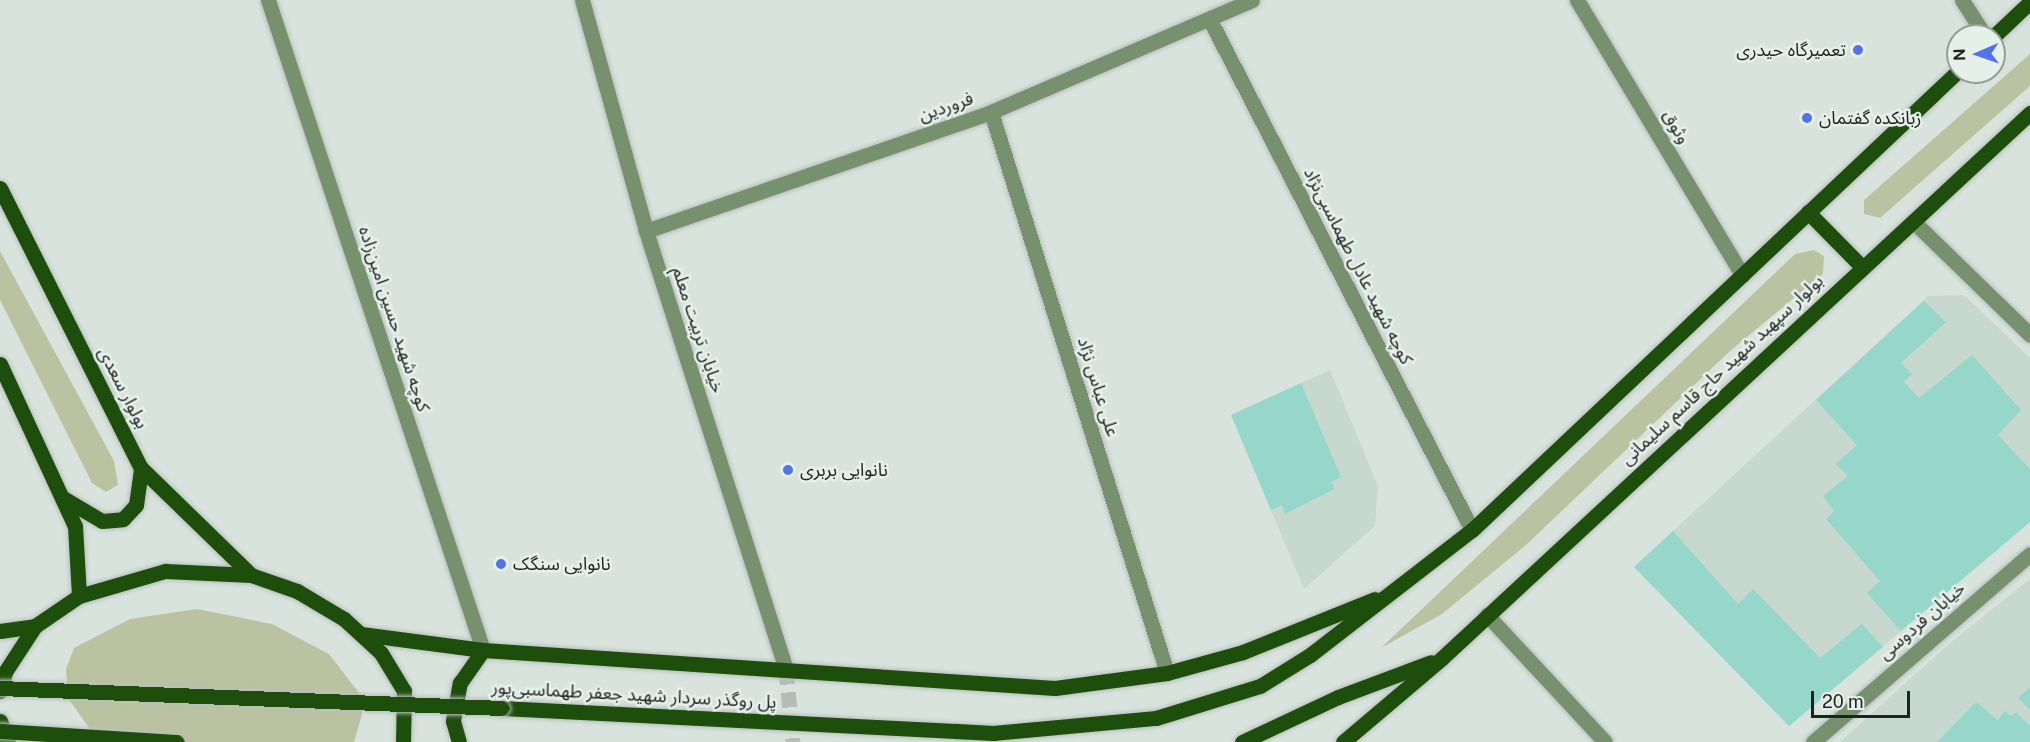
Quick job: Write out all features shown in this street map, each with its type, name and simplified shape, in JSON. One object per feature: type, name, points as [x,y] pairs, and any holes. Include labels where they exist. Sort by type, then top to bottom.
[{"type":"main road","points":[[2006,25],[2030,2]]},
{"type":"main road","points":[[361,634],[483,650],[1055,687],[1167,673],[1243,652],[1389,593],[1472,530],[1946,81]]},
{"type":"main road","name":"بولوار سپهبد شهید حاج قاسم سلیمانی","points":[[1343,742],[1442,658],[2030,113]]},
{"type":"main road","name":"بولوار سعدی","points":[[0,188],[141,468],[251,575]]},
{"type":"main road","points":[[1808,212],[1862,267]]},
{"type":"main road","points":[[0,364],[75,526],[79,596]]},
{"type":"main road","points":[[63,498],[102,521],[123,519],[135,505],[141,468]]},
{"type":"main road","points":[[0,689],[5,672],[35,626],[79,596],[165,571],[251,575],[297,591],[361,634],[381,653],[404,691],[403,742]]},
{"type":"main road","name":"پل روگذر سردار شهید جعفر طهماسبی‌پور","points":[[0,689],[502,708],[993,733],[1156,718],[1260,686],[1389,593]]},
{"type":"main road","points":[[0,631],[35,626]]},
{"type":"main road","points":[[459,742],[453,721],[460,682],[483,650]]},
{"type":"main road","points":[[1242,742],[1277,729],[1338,697],[1442,658]]},
{"type":"main road","points":[[0,721],[8,742]]},
{"type":"main road","points":[[0,731],[177,742]]},
{"type":"street","name":"کوچه شهید حسین امین‌زاده","points":[[268,0],[483,650]]},
{"type":"street","name":"خیابان تربیت معلم","points":[[582,0],[646,231],[786,669]]},
{"type":"street","name":"فروردین","points":[[646,231],[991,112],[1210,20],[1252,0]]},
{"type":"street","name":"وثوق","points":[[1576,0],[1742,275]]},
{"type":"street","points":[[1962,0],[1977,24]]},
{"type":"street","name":"کوچه شهید عادل طهماسبی‌نژاد","points":[[1210,20],[1472,530]]},
{"type":"street","name":"علی عباس نژاد","points":[[991,112],[1167,673]]},
{"type":"street","points":[[1914,222],[2030,335]]},
{"type":"street","name":"خیابان فردوسی","points":[[1813,742],[2030,554]]},
{"type":"street","points":[[1487,615],[1605,742]]},
{"type":"shaded area","points":[[1964,295],[2030,358],[2030,522],[1789,726],[1634,567],[1928,296]]},
{"type":"shaded area","points":[[1330,370],[1378,486],[1375,526],[1304,589],[1231,415]]},
{"type":"shaded area","points":[[2030,579],[2030,742],[1840,742],[1950,643]]},
{"type":"green space","points":[[2030,54],[2030,86],[1880,218],[1864,214],[1864,200],[1996,84],[2006,84],[2006,75]]},
{"type":"green space","points":[[1814,250],[1824,256],[1823,274],[1730,351],[1526,545],[1442,614],[1381,648],[1795,254]]},
{"type":"green space","points":[[0,251],[114,461],[118,485],[106,492],[92,483],[0,300]]},
{"type":"green space","points":[[197,609],[272,624],[329,654],[359,693],[362,714],[354,742],[99,742],[68,698],[66,669],[74,648],[130,619]]},
{"type":"building","points":[[1924,301],[1946,322],[1901,363],[1912,374],[1904,382],[1919,398],[1972,355],[2021,410],[1998,435],[2030,469],[2030,522],[1901,631],[1867,593],[1880,581],[1826,519],[1834,511],[1823,496],[1848,476],[1836,464],[1857,445],[1816,400]]},
{"type":"building","points":[[1301,383],[1341,477],[1331,482],[1335,489],[1285,514],[1282,505],[1271,510],[1231,415]]},
{"type":"building","points":[[1673,531],[1738,604],[1753,589],[1820,658],[1862,624],[1883,647],[1789,726],[1634,567]]},
{"type":"building","points":[[2030,687],[2030,710],[2018,698]]},
{"type":"building","points":[[1976,702],[1998,720],[2005,711],[2011,716],[2016,712],[2030,726],[2030,742],[1937,742]]},
{"type":"tunnel","points":[[786,669],[793,742]]},
{"type":"place","name":"تعمیرگاه حیدری","points":[[1858,50]]},
{"type":"place","name":"زبانکده گفتمان","points":[[1807,118]]},
{"type":"place","name":"نانوایی بربری","points":[[788,470]]},
{"type":"place","name":"نانوایی سنگک","points":[[501,564]]}]
